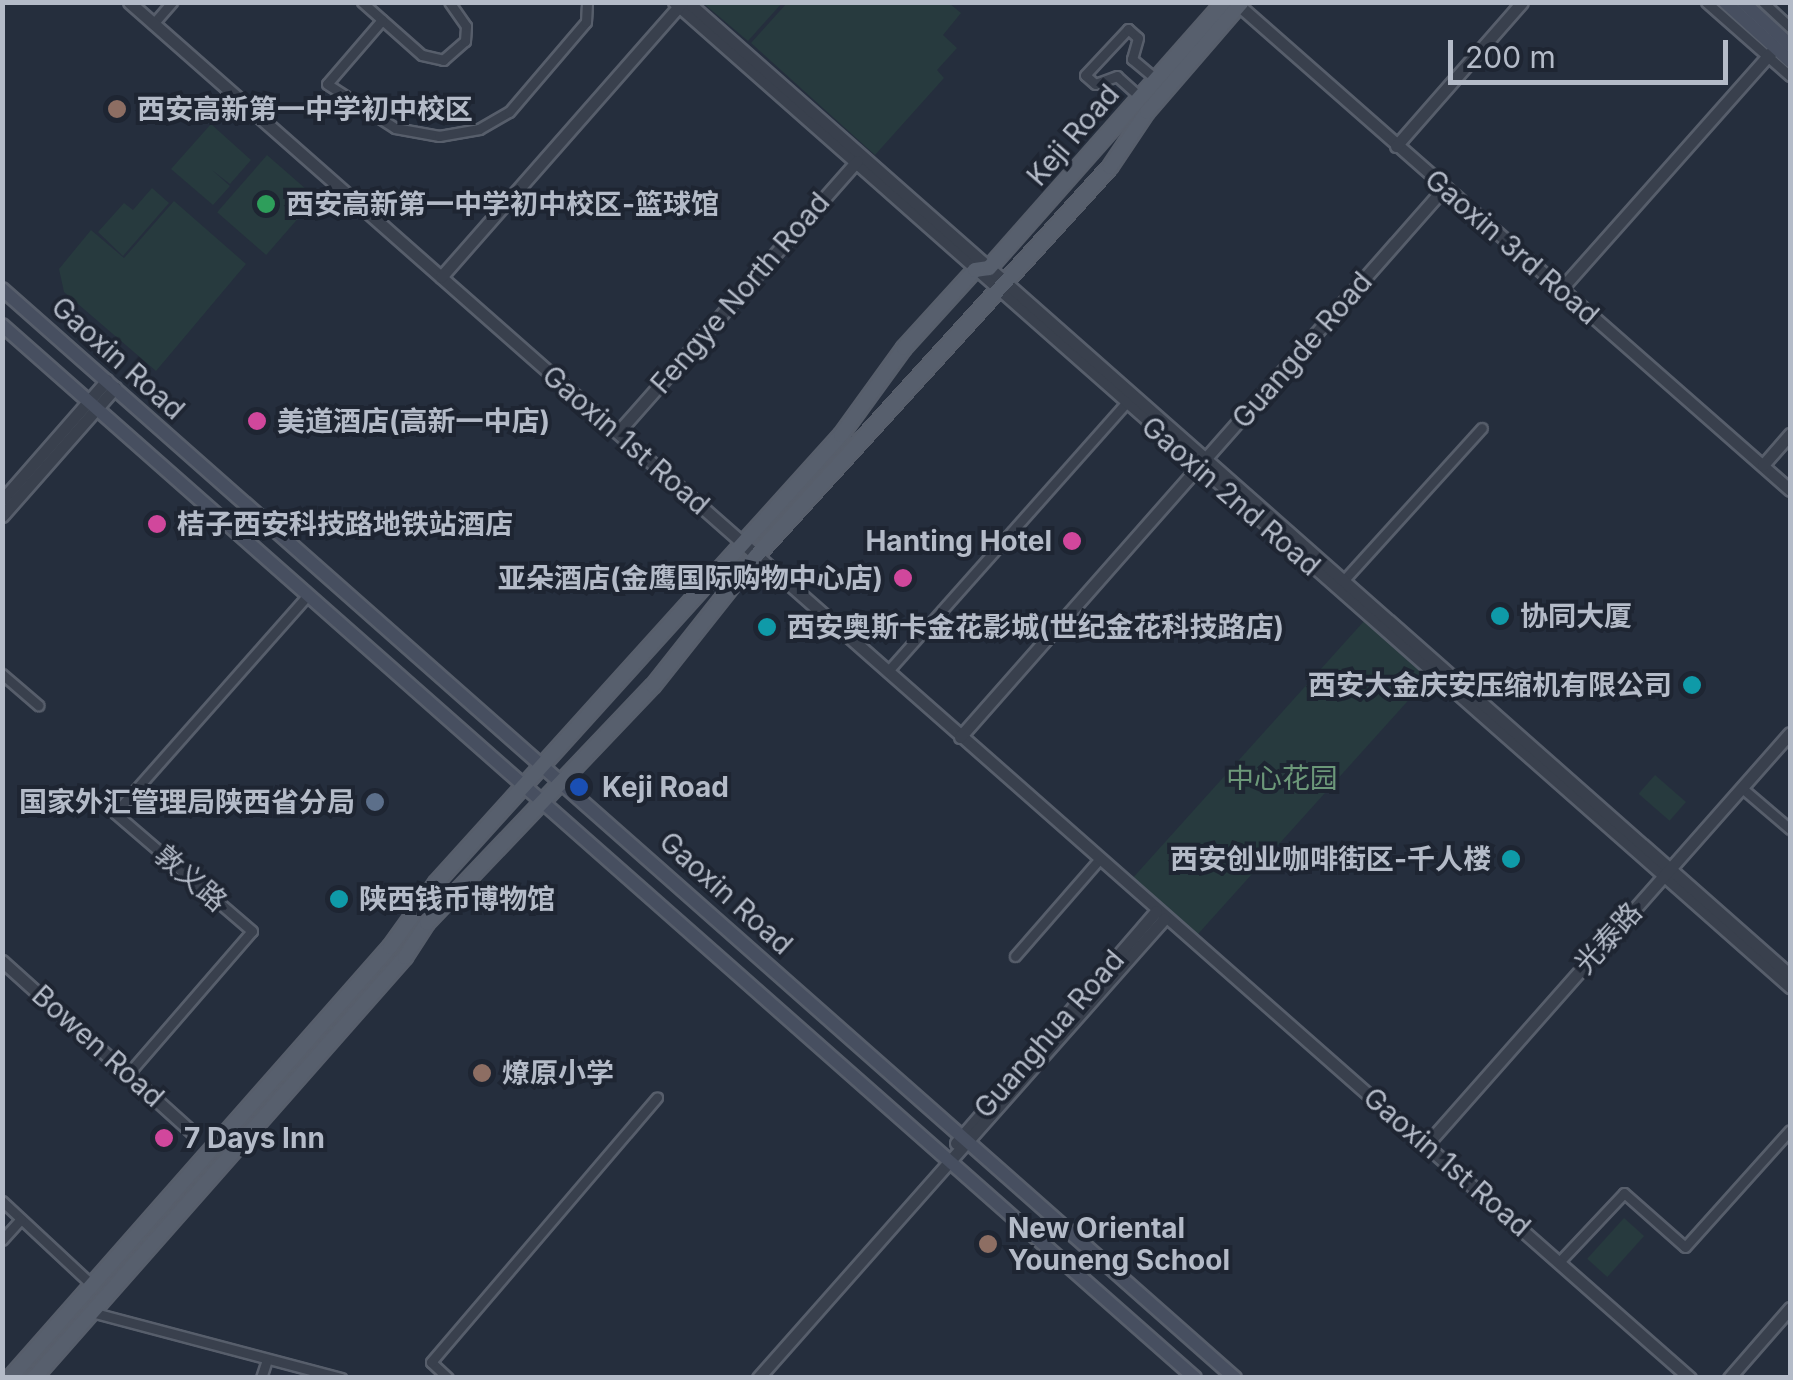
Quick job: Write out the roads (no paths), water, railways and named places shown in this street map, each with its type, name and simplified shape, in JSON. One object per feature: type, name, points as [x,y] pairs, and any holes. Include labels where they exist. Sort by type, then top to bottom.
[{"type":"main road","points":[[1724,2],[1783,36]]},
{"type":"main road","points":[[1742,2],[1783,36],[1790,61]]},
{"type":"main road","name":"Keji Road","points":[[10,1378],[524,786],[546,768],[745,544],[982,269],[1156,78],[1235,3]]},
{"type":"main road","name":"Keji Road","points":[[539,799],[564,783],[653,686],[757,556],[1000,286],[1235,3]]},
{"type":"main road","name":"Gaoxin Road","points":[[2,288],[1235,1378]]},
{"type":"main road","name":"Gaoxin Road","points":[[2,324],[1194,1378]]},
{"type":"main road","points":[[34,1378],[539,799]]},
{"type":"street","name":"Gaoxin 1st Road","points":[[129,2],[888,670],[1160,915],[1560,1260],[1690,1378]]},
{"type":"street","points":[[153,24],[172,2]]},
{"type":"street","points":[[362,2],[422,55],[443,60],[465,41],[463,7],[449,2]]},
{"type":"street","points":[[382,20],[327,84],[396,128],[439,136],[479,129],[509,112],[586,22],[587,2]]},
{"type":"street","points":[[1396,146],[1522,2]]},
{"type":"street","points":[[1706,2],[1783,36]]},
{"type":"street","points":[[1762,2],[1783,36],[1790,76]]},
{"type":"street","name":"Gaoxin 3rd Road","points":[[1235,3],[1790,490]]},
{"type":"street","points":[[441,277],[681,4]]},
{"type":"street","name":"Gaoxin 2nd Road","points":[[681,4],[982,269],[1126,404],[1344,580],[1790,987]]},
{"type":"street","points":[[1140,97],[1117,76],[1095,84],[1085,74],[1128,29],[1138,38],[1132,59],[1156,78]]},
{"type":"street","points":[[1561,289],[1783,36]]},
{"type":"street","name":"Fengye North Road","points":[[618,431],[859,159]]},
{"type":"street","name":"Guangde Road","points":[[960,737],[1444,188]]},
{"type":"street","name":"Gaoxin 2nd Road","points":[[1000,286],[1667,872],[1790,975]]},
{"type":"street","points":[[2,516],[111,384]]},
{"type":"street","points":[[4,496],[94,404]]},
{"type":"street","points":[[888,670],[1126,404]]},
{"type":"street","points":[[1344,580],[1482,428]]},
{"type":"street","points":[[1763,465],[1790,434]]},
{"type":"street","name":"敦义路","points":[[128,1074],[252,931],[116,813],[308,595]]},
{"type":"street","points":[[2,674],[38,705]]},
{"type":"street","name":"光泰路","points":[[1427,1144],[1790,733]]},
{"type":"street","points":[[1742,788],[1790,829]]},
{"type":"street","points":[[1014,956],[1098,860]]},
{"type":"street","name":"Guanghua Road","points":[[766,1375],[964,1139],[1160,915]]},
{"type":"street","name":"Bowen Road","points":[[2,961],[192,1132]]},
{"type":"street","points":[[448,1378],[430,1362],[657,1098]]},
{"type":"street","points":[[1560,1260],[1624,1192],[1685,1247],[1790,1130]]},
{"type":"street","points":[[2,1201],[92,1284]]},
{"type":"street","points":[[2,1240],[21,1219]]},
{"type":"street","points":[[1729,1378],[1790,1308]]},
{"type":"street","points":[[91,1312],[266,1363],[341,1378]]},
{"type":"street","points":[[261,1378],[266,1363]]},
{"type":"place","name":"西安高新第一中学初中校区","points":[[117,109]]},
{"type":"place","name":"西安高新第一中学初中校区-篮球馆","points":[[266,204]]},
{"type":"place","name":"美道酒店(高新一中店)","points":[[257,421]]},
{"type":"place","name":"桔子西安科技路地铁站酒店","points":[[157,524]]},
{"type":"place","name":"Hanting Hotel","points":[[1072,541]]},
{"type":"place","name":"亚朵酒店(金鹰国际购物中心店)","points":[[903,578]]},
{"type":"place","name":"协同大厦","points":[[1500,616]]},
{"type":"place","name":"西安奥斯卡金花影城(世纪金花科技路店)","points":[[767,627]]},
{"type":"place","name":"西安大金庆安压缩机有限公司","points":[[1692,685]]},
{"type":"place","name":"Keji Road","points":[[579,787]]},
{"type":"place","name":"国家外汇管理局陕西省分局","points":[[375,802]]},
{"type":"place","name":"西安创业咖啡街区-千人楼","points":[[1511,859]]},
{"type":"place","name":"陕西钱币博物馆","points":[[339,899]]},
{"type":"place","name":"燎原小学","points":[[482,1073]]},
{"type":"place","name":"7 Days Inn","points":[[164,1138]]},
{"type":"place","name":"New Oriental Youneng School","points":[[988,1244]]},
{"type":"park label","name":"中心花园","points":[[1282,778]]}]
